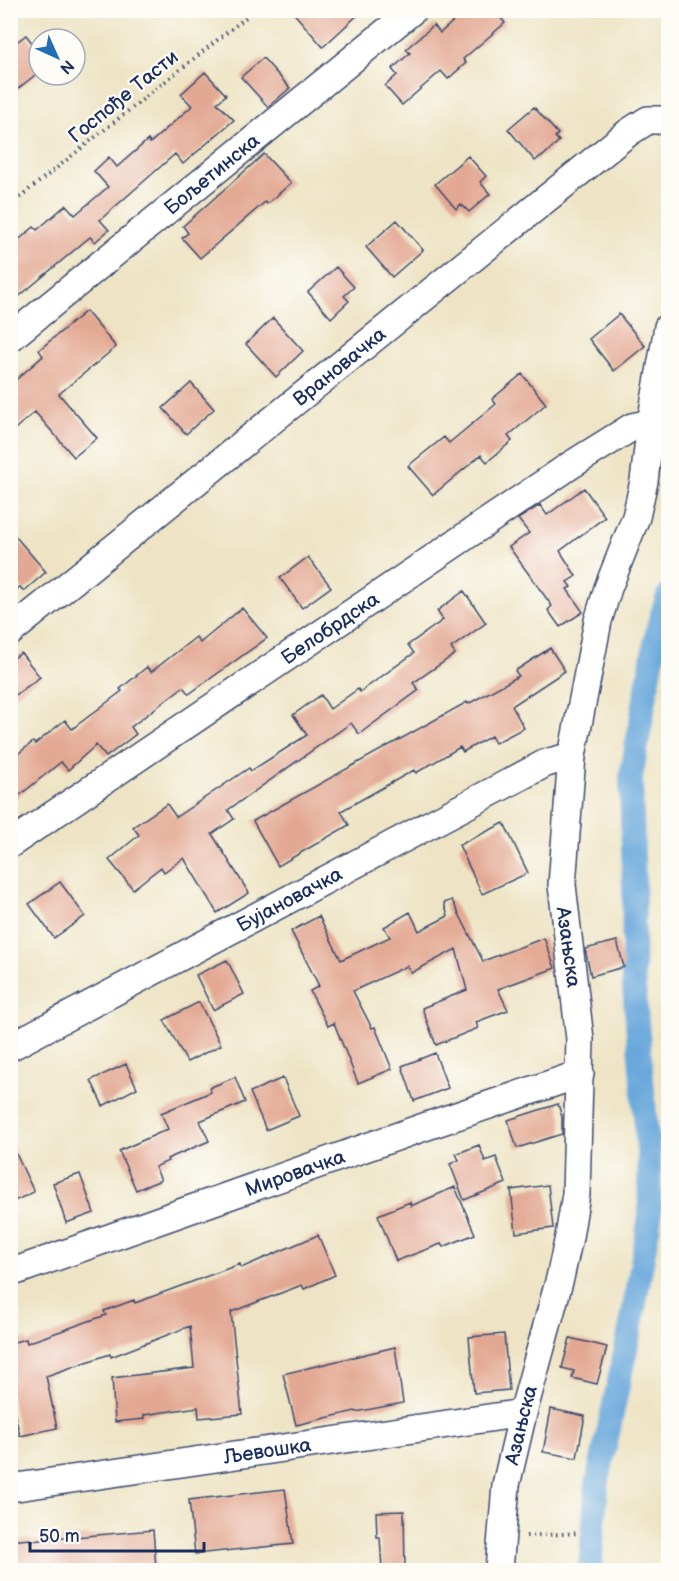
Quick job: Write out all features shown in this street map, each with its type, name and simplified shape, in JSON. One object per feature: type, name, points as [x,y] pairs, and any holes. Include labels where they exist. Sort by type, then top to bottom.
[{"type":"street","name":"Бољетинска","points":[[10,338],[413,10]]},
{"type":"street","name":"Врановачка","points":[[10,632],[629,132],[648,120],[666,119]]},
{"type":"street","name":"Азањска","points":[[500,1570],[506,1485],[569,1237],[576,1194],[580,1074],[576,996],[563,909],[562,885],[572,756],[598,621],[608,588],[636,517],[669,327]]},
{"type":"street","name":"Белобрдска","points":[[10,844],[571,465],[632,427],[651,423]]},
{"type":"street","name":"Бујановачка","points":[[10,1047],[546,763],[572,756]]},
{"type":"street","name":"Мировачка","points":[[10,1273],[580,1074]]},
{"type":"street","name":"Љевошка","points":[[10,1488],[523,1413]]},
{"type":"path","name":"Госпође Тасти","points":[[10,206],[255,10]]},
{"type":"path","points":[[502,1537],[579,1533]]},
{"type":"building","points":[[291,10],[363,10],[323,47]]},
{"type":"building","points":[[466,10],[494,10],[505,23],[463,59],[466,63],[448,79],[441,71],[402,105],[385,86],[397,75],[392,69],[410,53],[406,49],[434,25],[440,33]]},
{"type":"building","points":[[27,36],[27,82],[10,95],[10,47]]},
{"type":"building","points":[[263,58],[290,88],[268,107],[241,77]]},
{"type":"building","points":[[205,72],[226,95],[217,103],[234,120],[183,164],[175,154],[100,220],[109,230],[95,242],[90,237],[10,304],[10,247],[34,227],[37,230],[66,205],[75,215],[108,187],[94,171],[109,157],[117,167],[148,140],[150,143],[192,106],[181,94]]},
{"type":"building","points":[[534,107],[558,134],[555,137],[559,141],[535,161],[508,129]]},
{"type":"building","points":[[264,154],[291,183],[267,204],[265,202],[200,258],[182,238],[188,233],[183,226]]},
{"type":"building","points":[[468,156],[486,176],[480,182],[490,194],[469,212],[461,204],[456,209],[435,184]]},
{"type":"building","points":[[397,220],[423,250],[392,277],[366,247]]},
{"type":"building","points":[[336,267],[354,287],[344,296],[349,301],[331,318],[308,292]]},
{"type":"building","points":[[86,311],[116,347],[59,394],[97,438],[74,457],[35,412],[10,433],[10,385],[43,356],[39,350]]},
{"type":"building","points":[[619,314],[645,346],[614,371],[589,339]]},
{"type":"building","points":[[273,318],[303,351],[276,377],[246,344]]},
{"type":"building","points":[[522,374],[546,404],[508,436],[512,441],[487,462],[481,455],[433,495],[408,466],[444,437],[449,443],[496,404],[492,399]]},
{"type":"building","points":[[191,383],[214,409],[186,434],[163,408]]},
{"type":"building","points":[[584,488],[605,517],[560,551],[576,576],[567,582],[571,587],[567,589],[583,612],[560,627],[548,610],[552,606],[509,547],[529,533],[518,519],[540,505],[547,515]]},
{"type":"building","points":[[10,530],[46,572],[24,591],[20,587],[10,594]]},
{"type":"building","points":[[308,557],[331,587],[302,608],[280,578]]},
{"type":"building","points":[[464,591],[486,623],[451,648],[455,654],[413,683],[419,690],[359,734],[351,723],[228,810],[234,819],[212,834],[249,893],[217,913],[184,858],[164,872],[161,867],[133,889],[109,860],[139,835],[133,827],[167,804],[176,817],[249,768],[251,771],[307,735],[293,715],[321,695],[330,709],[358,689],[360,692],[414,653],[408,645],[443,620],[437,611]]},
{"type":"building","points":[[242,608],[267,638],[189,694],[183,687],[131,727],[136,734],[106,757],[96,745],[68,770],[61,762],[10,803],[10,760],[65,720],[72,729],[122,691],[120,689],[147,667],[151,672],[196,637],[200,643]]},
{"type":"building","points":[[550,648],[565,671],[512,706],[524,728],[495,743],[491,736],[463,752],[460,747],[416,773],[414,770],[341,811],[349,825],[278,866],[253,821],[467,702],[468,704],[519,676],[515,671]]},
{"type":"building","points":[[21,653],[40,677],[10,699],[10,661]]},
{"type":"building","points":[[504,823],[528,873],[482,894],[459,845]]},
{"type":"building","points":[[60,882],[85,916],[54,938],[29,904]]},
{"type":"building","points":[[452,900],[483,961],[544,938],[555,968],[498,989],[508,1010],[476,1022],[478,1028],[436,1045],[422,1008],[467,990],[456,949],[411,973],[407,966],[353,991],[372,1028],[375,1027],[392,1069],[358,1083],[334,1023],[328,1026],[310,991],[319,986],[291,931],[319,916],[341,960],[390,937],[384,927],[410,912],[419,931],[448,916],[444,903]]},
{"type":"building","points":[[617,941],[624,967],[591,976],[585,949]]},
{"type":"building","points":[[227,960],[244,994],[213,1010],[196,975]]},
{"type":"building","points":[[199,1002],[221,1045],[187,1062],[164,1020]]},
{"type":"building","points":[[435,1053],[448,1088],[414,1101],[402,1066]]},
{"type":"building","points":[[126,1064],[137,1088],[103,1106],[91,1080]]},
{"type":"building","points":[[235,1077],[245,1102],[200,1121],[209,1141],[167,1159],[168,1161],[155,1167],[161,1180],[136,1190],[119,1151],[168,1129],[161,1113],[211,1092],[209,1088]]},
{"type":"building","points":[[283,1078],[299,1116],[266,1130],[250,1092]]},
{"type":"building","points":[[558,1104],[562,1117],[562,1134],[517,1148],[508,1120]]},
{"type":"building","points":[[10,1141],[34,1192],[10,1203]]},
{"type":"building","points":[[479,1145],[485,1161],[496,1157],[506,1183],[464,1200],[450,1164],[459,1160],[456,1154]]},
{"type":"building","points":[[80,1174],[94,1213],[66,1223],[53,1183]]},
{"type":"building","points":[[548,1185],[553,1228],[516,1233],[511,1190]]},
{"type":"building","points":[[455,1187],[475,1234],[443,1247],[441,1244],[396,1261],[378,1215],[410,1202],[411,1206]]},
{"type":"building","points":[[318,1235],[335,1275],[304,1289],[302,1285],[231,1312],[242,1414],[199,1418],[198,1407],[144,1415],[144,1419],[115,1422],[112,1378],[194,1368],[190,1326],[111,1357],[110,1354],[46,1376],[57,1428],[20,1436],[10,1394],[10,1343],[26,1339],[27,1343],[106,1315],[104,1311],[134,1300],[135,1303],[240,1264],[241,1268]]},
{"type":"building","points":[[504,1334],[509,1390],[474,1393],[469,1337]]},
{"type":"building","points":[[570,1338],[607,1347],[597,1384],[572,1378],[574,1371],[562,1368]]},
{"type":"building","points":[[395,1347],[403,1403],[355,1411],[296,1425],[283,1374]]},
{"type":"building","points":[[551,1409],[585,1416],[577,1458],[543,1452]]},
{"type":"building","points":[[285,1489],[293,1544],[195,1554],[189,1500]]},
{"type":"building","points":[[404,1511],[405,1570],[382,1570],[376,1512]]},
{"type":"building","points":[[153,1530],[156,1567],[119,1570],[10,1570],[10,1541]]},
{"type":"waterway","points":[[590,1570],[597,1484],[631,1325],[650,1217],[649,1160],[633,976],[634,890],[631,777],[658,627],[668,596]]}]
